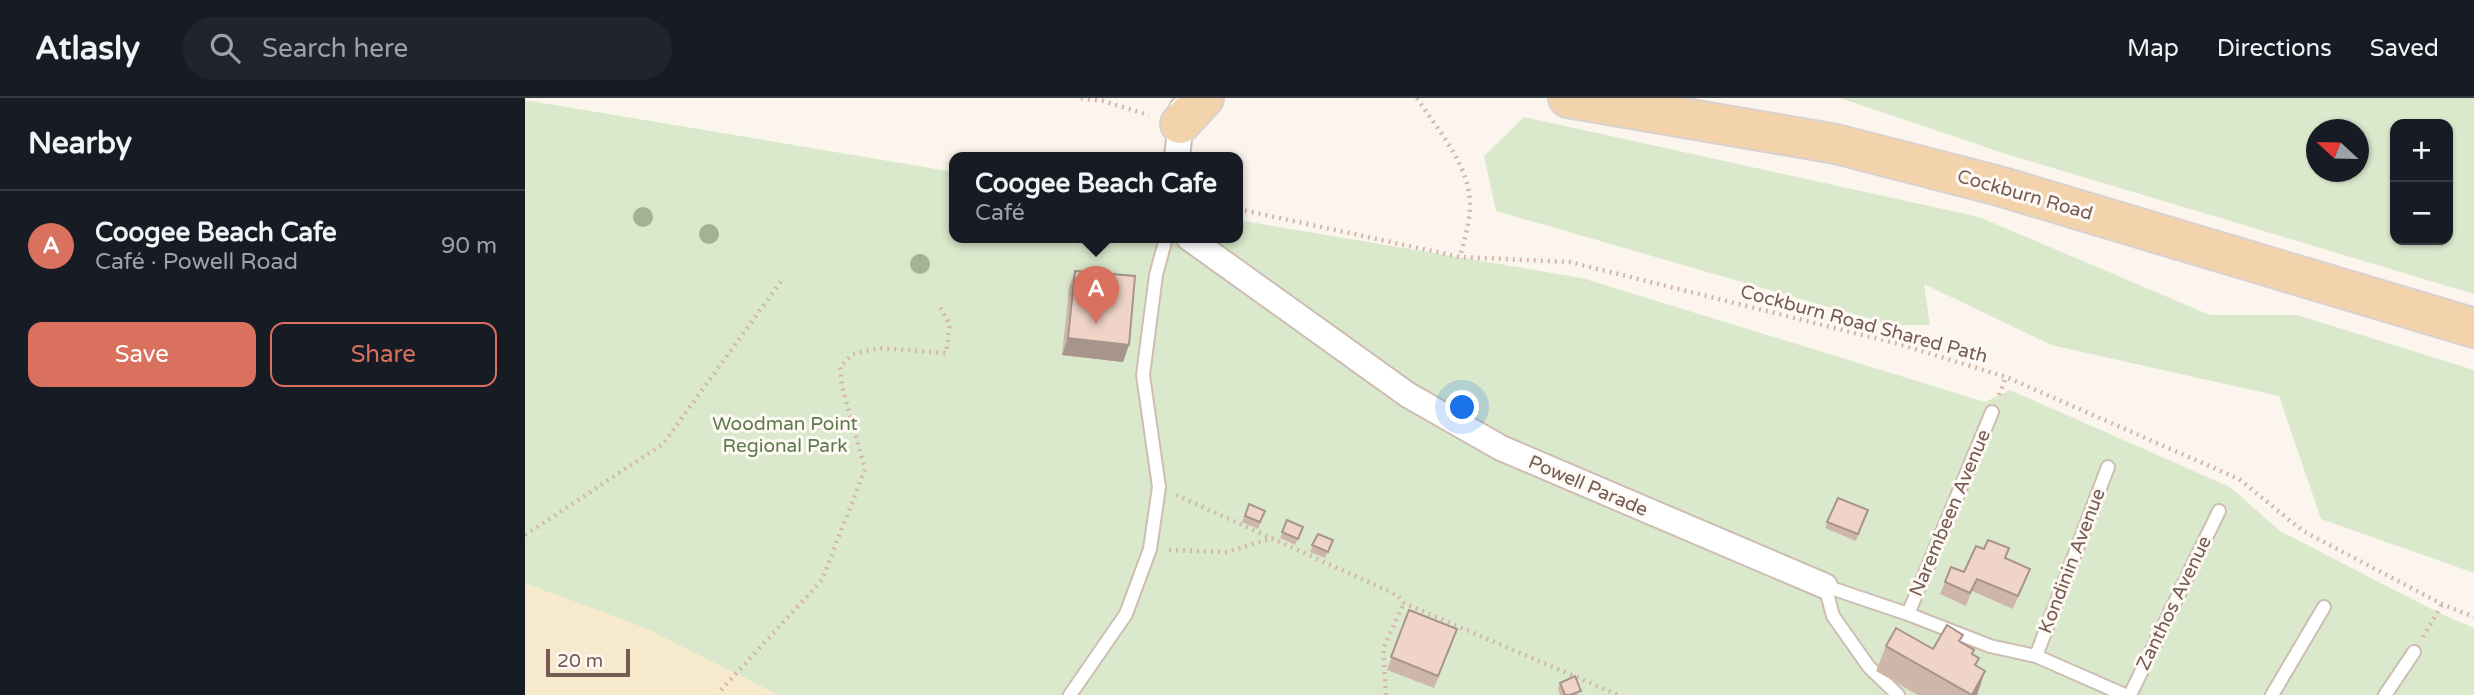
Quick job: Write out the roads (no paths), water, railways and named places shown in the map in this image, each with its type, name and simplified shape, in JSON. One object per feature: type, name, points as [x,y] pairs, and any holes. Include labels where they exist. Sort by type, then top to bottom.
[{"type":"main road","name":"Cockburn Road","points":[[1568,98],[1836,144],[1999,186],[2474,328]]},
{"type":"main road","name":"Cockburn Road","points":[[1689,98],[1875,136],[2474,308]]},
{"type":"street","name":"Powell Parade","points":[[1196,243],[1408,395],[1501,448],[1825,586]]},
{"type":"lane","points":[[1070,695],[1126,614],[1150,549],[1160,487],[1143,375],[1156,275],[1165,243]]},
{"type":"lane","name":"Narembeen Avenue","points":[[1908,614],[1993,412]]},
{"type":"lane","name":"Kondinin Avenue","points":[[2036,656],[2108,467]]},
{"type":"lane","name":"Zanthos Avenue","points":[[2127,695],[2219,511]]},
{"type":"lane","points":[[1825,586],[1833,616],[1869,667],[1898,695]]},
{"type":"lane","name":"Powell Parade","points":[[1825,586],[1990,646],[2036,656],[2127,695]]},
{"type":"lane","points":[[2272,695],[2325,607]]},
{"type":"lane","points":[[2385,695],[2414,652]]},
{"type":"place","name":"Coogee Beach Cafe","points":[[1096,324]]},
{"type":"park label","name":"Woodman Point Regional Park","points":[[785,435]]}]
